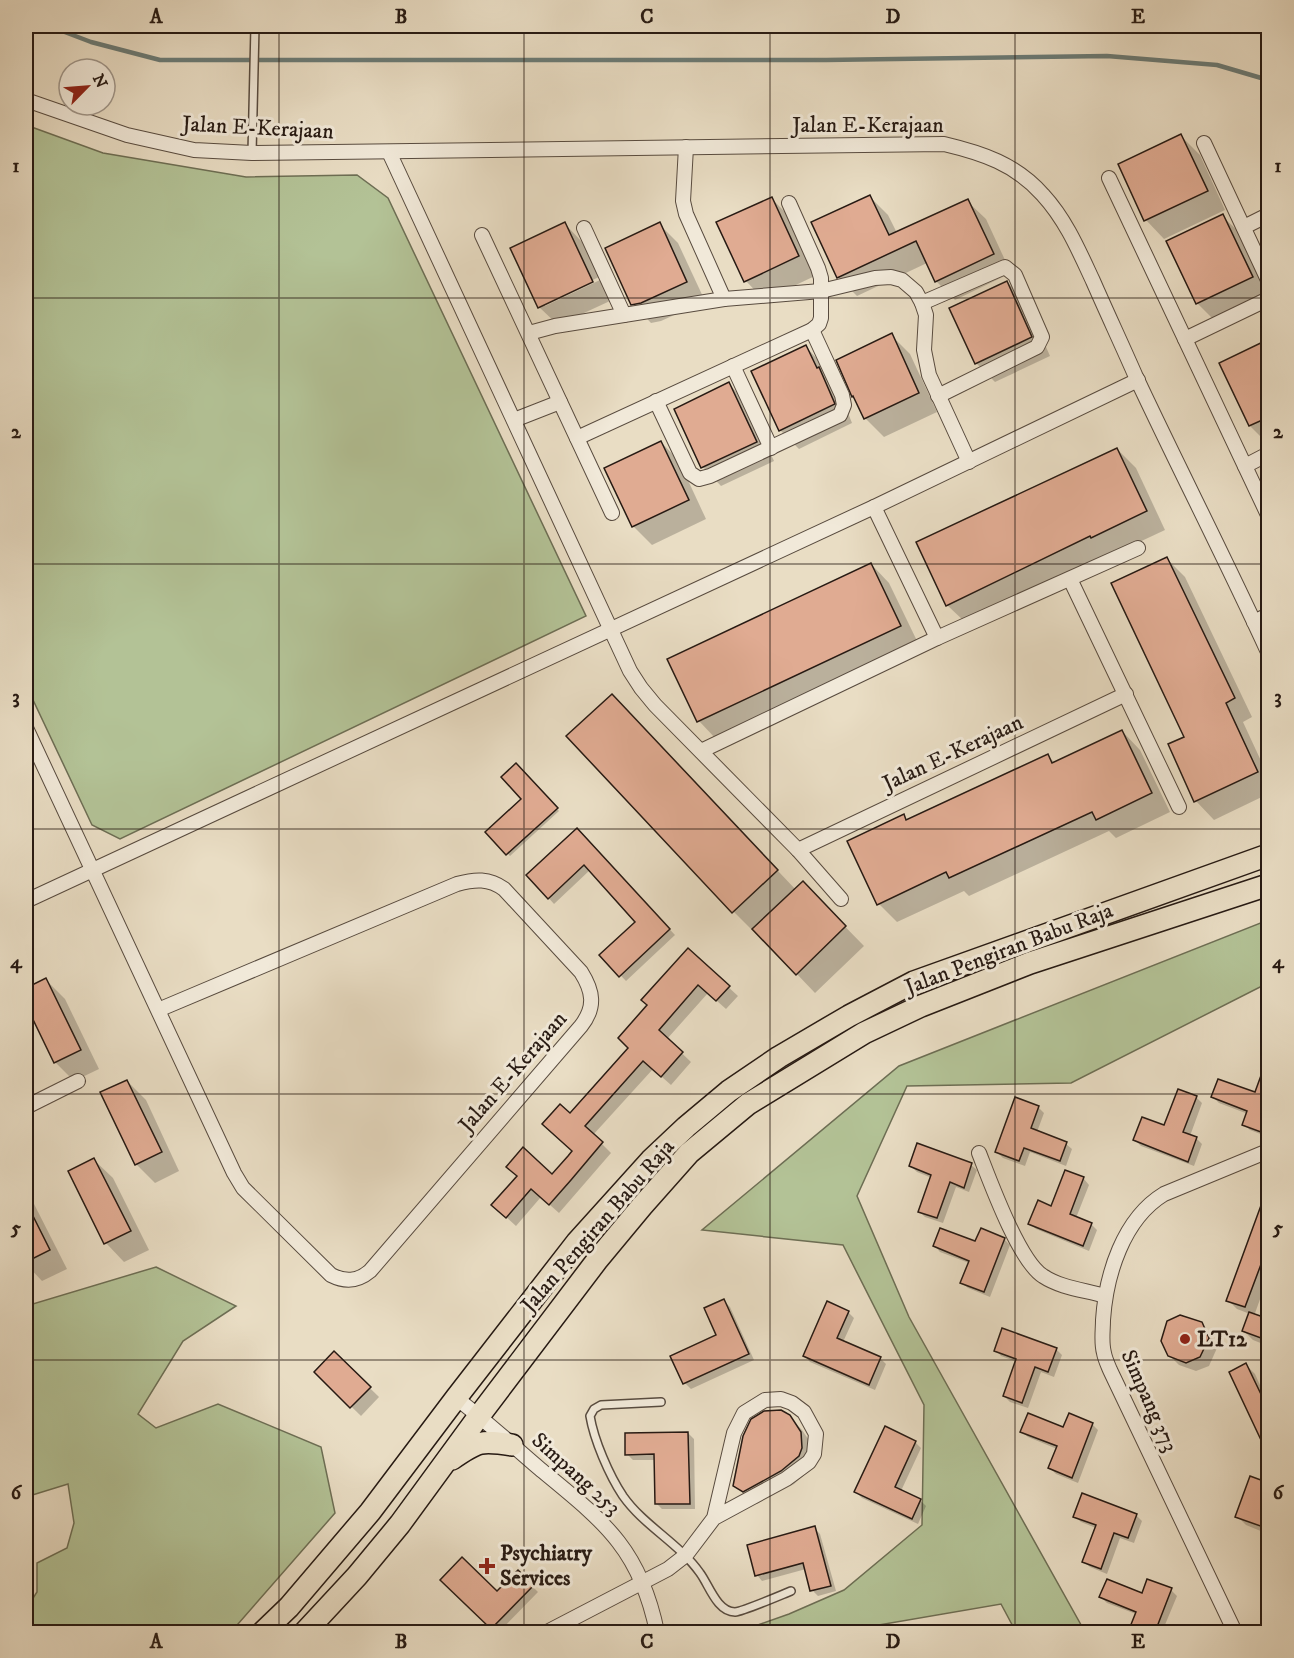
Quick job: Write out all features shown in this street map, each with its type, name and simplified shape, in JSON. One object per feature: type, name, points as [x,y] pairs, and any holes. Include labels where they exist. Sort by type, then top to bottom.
[{"type":"main road","points":[[1204,878],[1242,855],[1269,845]]},
{"type":"main road","name":"Jalan Pengiran Babu Raja","points":[[263,1632],[289,1607],[370,1512],[577,1242],[638,1174],[686,1127],[729,1091],[762,1068],[849,1016],[914,982],[1269,855]]},
{"type":"main road","name":"Jalan Pengiran Babu Raja","points":[[305,1632],[393,1533],[478,1416],[598,1259],[642,1206],[689,1153],[748,1104],[864,1033],[921,1005],[1030,963],[1269,885]]},
{"type":"main road","points":[[440,1469],[466,1449],[482,1442],[512,1445]]},
{"type":"street","name":"Jalan E-Kerajaan","points":[[26,100],[127,135],[194,150],[252,153],[389,152],[944,144],[978,152],[1007,165],[1042,193],[1059,214],[1073,239],[1269,652]]},
{"type":"street","points":[[1204,143],[1269,280]]},
{"type":"street","points":[[686,147],[683,201],[686,214],[724,299]]},
{"type":"street","points":[[389,152],[630,671],[641,688],[798,850],[841,899]]},
{"type":"street","points":[[1108,178],[1269,515]]},
{"type":"street","points":[[577,438],[812,330],[819,324],[821,278],[789,203]]},
{"type":"street","points":[[1244,227],[1269,215]]},
{"type":"street","points":[[584,228],[624,315]]},
{"type":"street","points":[[482,235],[612,513]]},
{"type":"street","points":[[922,303],[1005,267],[1015,275],[1042,337],[1040,344],[1031,350],[938,396]]},
{"type":"street","points":[[529,333],[555,326],[724,299],[820,291],[875,278],[891,277],[902,280],[910,286],[922,303],[926,315],[925,361],[928,375],[969,462]]},
{"type":"street","points":[[1185,339],[1269,299]]},
{"type":"street","points":[[656,401],[690,473],[699,479],[710,476],[832,420],[843,411],[842,395],[812,330]]},
{"type":"street","points":[[733,366],[771,448]]},
{"type":"street","points":[[26,901],[874,507],[1138,380]]},
{"type":"street","points":[[514,420],[560,402]]},
{"type":"street","points":[[1245,466],[1269,454]]},
{"type":"street","points":[[874,507],[937,638]]},
{"type":"street","points":[[701,751],[937,638],[1137,548]]},
{"type":"street","points":[[1070,579],[1179,807]]},
{"type":"street","points":[[1254,622],[1269,615]]},
{"type":"street","name":"Jalan E-Kerajaan","points":[[798,850],[1126,694]]},
{"type":"street","points":[[26,728],[158,1010]]},
{"type":"street","name":"Jalan E-Kerajaan","points":[[480,880],[496,883],[504,889],[582,972],[588,984],[592,1003],[588,1017],[581,1026],[370,1271],[350,1280],[341,1280],[331,1275],[243,1188],[158,1010],[457,884],[480,880]]},
{"type":"street","points":[[26,1107],[78,1081]]},
{"type":"street","name":"Simpang 373","points":[[1235,1632],[1110,1370],[1102,1338],[1105,1296],[1112,1269],[1130,1229],[1150,1203],[1164,1194],[1269,1150]]},
{"type":"street","points":[[979,1153],[1000,1207],[1034,1269],[1051,1281],[1105,1296]]},
{"type":"street","name":"Simpang 253","points":[[456,1398],[597,1516],[619,1542],[643,1581],[657,1632]]},
{"type":"street","points":[[547,1632],[668,1569],[686,1555],[714,1518],[734,1433],[744,1413],[765,1400],[781,1399],[792,1403],[804,1412],[816,1434],[814,1454],[809,1462],[786,1479],[714,1518]]},
{"type":"lane","points":[[252,153],[255,26]]},
{"type":"lane","points":[[661,1401],[601,1405],[594,1409],[590,1416],[594,1437],[623,1496],[651,1527],[686,1555],[724,1608],[735,1612],[791,1591]]},
{"type":"green space","points":[[26,125],[103,153],[246,177],[357,175],[388,198],[586,616],[120,839],[92,825],[26,685]]},
{"type":"green space","points":[[1268,920],[1268,983],[1071,1083],[907,1086],[857,1196],[909,1317],[1085,1632],[1016,1632],[1001,1604],[838,1632],[738,1632],[789,1614],[844,1590],[922,1525],[924,1405],[843,1245],[702,1230],[899,1066]]},
{"type":"green space","points":[[156,1267],[236,1306],[183,1341],[138,1414],[156,1428],[218,1404],[321,1447],[335,1513],[231,1632],[26,1632],[26,1609],[37,1592],[37,1563],[67,1548],[74,1523],[68,1484],[26,1497],[26,1306]]},
{"type":"building","points":[[1181,134],[1208,191],[1144,221],[1118,164]]},
{"type":"building","points":[[870,195],[889,235],[968,199],[994,254],[935,282],[916,241],[837,278],[811,222]]},
{"type":"building","points":[[772,197],[799,256],[744,282],[716,222]]},
{"type":"building","points":[[1223,214],[1253,277],[1196,304],[1166,241]]},
{"type":"building","points":[[565,222],[593,282],[538,308],[510,248]]},
{"type":"building","points":[[660,222],[687,282],[641,303],[631,305],[605,248]]},
{"type":"building","points":[[1007,281],[1032,337],[975,364],[949,308]]},
{"type":"building","points":[[892,333],[919,393],[864,419],[836,360]]},
{"type":"building","points":[[1269,339],[1269,417],[1249,426],[1219,363]]},
{"type":"building","points":[[806,345],[817,368],[819,367],[835,404],[779,431],[751,371]]},
{"type":"building","points":[[729,382],[757,442],[701,468],[674,409]]},
{"type":"building","points":[[661,441],[689,500],[632,527],[604,468]]},
{"type":"building","points":[[1117,448],[1147,511],[946,606],[916,542]]},
{"type":"building","points":[[1167,557],[1235,698],[1226,703],[1258,772],[1194,802],[1168,744],[1184,737],[1111,583]]},
{"type":"building","points":[[871,563],[901,626],[697,722],[667,659]]},
{"type":"building","points":[[612,694],[778,870],[732,913],[566,736]]},
{"type":"building","points":[[1122,730],[1152,793],[1096,820],[1092,812],[949,878],[946,872],[877,905],[847,841],[904,814],[906,820],[1048,754],[1052,763]]},
{"type":"building","points":[[516,763],[558,808],[506,855],[485,832],[521,799],[501,777]]},
{"type":"building","points":[[577,828],[670,929],[619,977],[599,955],[635,922],[584,865],[548,899],[526,875]]},
{"type":"building","points":[[803,881],[846,926],[796,975],[752,929]]},
{"type":"building","points":[[688,948],[730,986],[716,1001],[698,985],[659,1030],[683,1052],[661,1077],[643,1061],[585,1126],[603,1142],[571,1180],[549,1205],[531,1189],[506,1218],[491,1205],[517,1176],[506,1167],[523,1147],[552,1174],[568,1156],[572,1151],[542,1124],[560,1104],[570,1113],[628,1048],[618,1038],[647,1005],[641,1000]]},
{"type":"building","points":[[46,978],[81,1050],[54,1063],[26,1005],[26,988]]},
{"type":"building","points":[[1267,1059],[1269,1059],[1269,1135],[1242,1125],[1247,1111],[1211,1097],[1218,1079],[1255,1092]]},
{"type":"building","points":[[127,1080],[162,1152],[135,1165],[100,1092]]},
{"type":"building","points":[[1178,1089],[1197,1096],[1183,1132],[1197,1137],[1188,1162],[1133,1140],[1142,1117],[1164,1125]]},
{"type":"building","points":[[1015,1097],[1039,1106],[1031,1128],[1067,1142],[1060,1161],[1024,1148],[1019,1161],[995,1152]]},
{"type":"building","points":[[917,1143],[972,1163],[964,1188],[950,1182],[937,1218],[918,1212],[931,1175],[909,1166]]},
{"type":"building","points":[[94,1158],[131,1231],[104,1244],[68,1171]]},
{"type":"building","points":[[1065,1170],[1084,1177],[1070,1214],[1092,1223],[1083,1246],[1028,1224],[1038,1200],[1051,1206]]},
{"type":"building","points":[[1267,1189],[1269,1189],[1269,1243],[1245,1307],[1226,1301]]},
{"type":"building","points":[[26,1202],[50,1250],[26,1262]]},
{"type":"building","points":[[940,1228],[975,1241],[981,1228],[1005,1238],[984,1292],[960,1283],[969,1261],[933,1246]]},
{"type":"building","points":[[724,1299],[749,1354],[683,1384],[670,1356],[716,1335],[704,1308]]},
{"type":"building","points":[[827,1301],[849,1311],[837,1338],[881,1357],[869,1385],[803,1356]]},
{"type":"building","points":[[1249,1312],[1269,1319],[1269,1341],[1242,1331]]},
{"type":"building","name":"LT12","points":[[1180,1315],[1202,1322],[1209,1338],[1200,1357],[1186,1363],[1168,1356],[1161,1341],[1167,1321]]},
{"type":"building","points":[[1002,1328],[1057,1348],[1048,1372],[1035,1367],[1022,1403],[1003,1396],[1016,1359],[994,1351]]},
{"type":"building","points":[[334,1351],[371,1387],[350,1408],[314,1372]]},
{"type":"building","points":[[1246,1363],[1269,1411],[1269,1457],[1229,1372]]},
{"type":"building","points":[[781,1410],[790,1415],[801,1432],[802,1448],[799,1456],[781,1471],[743,1492],[733,1486],[743,1436],[751,1419],[764,1411]]},
{"type":"building","points":[[1028,1413],[1063,1427],[1069,1413],[1093,1423],[1072,1478],[1048,1468],[1057,1446],[1020,1432]]},
{"type":"building","points":[[885,1426],[916,1441],[895,1487],[921,1499],[912,1519],[854,1492]]},
{"type":"building","points":[[688,1432],[690,1504],[655,1504],[654,1454],[625,1455],[625,1433]]},
{"type":"building","points":[[1250,1476],[1269,1483],[1269,1529],[1235,1517]]},
{"type":"building","points":[[1082,1493],[1137,1514],[1128,1538],[1114,1533],[1101,1569],[1082,1562],[1096,1525],[1073,1517]]},
{"type":"building","points":[[815,1526],[831,1586],[810,1591],[803,1563],[755,1576],[747,1545]]},
{"type":"building","points":[[462,1557],[497,1591],[518,1570],[534,1585],[491,1629],[440,1580]]},
{"type":"building","points":[[1107,1579],[1142,1593],[1147,1579],[1172,1588],[1155,1632],[1128,1632],[1136,1612],[1099,1597]]},
{"type":"waterway","points":[[49,26],[91,42],[160,60],[826,60],[1107,56],[1217,65],[1268,80]]},
{"type":"place","name":"LT12","points":[[1185,1339]]},
{"type":"place","name":"Psychiatry Services","points":[[487,1566]]}]
